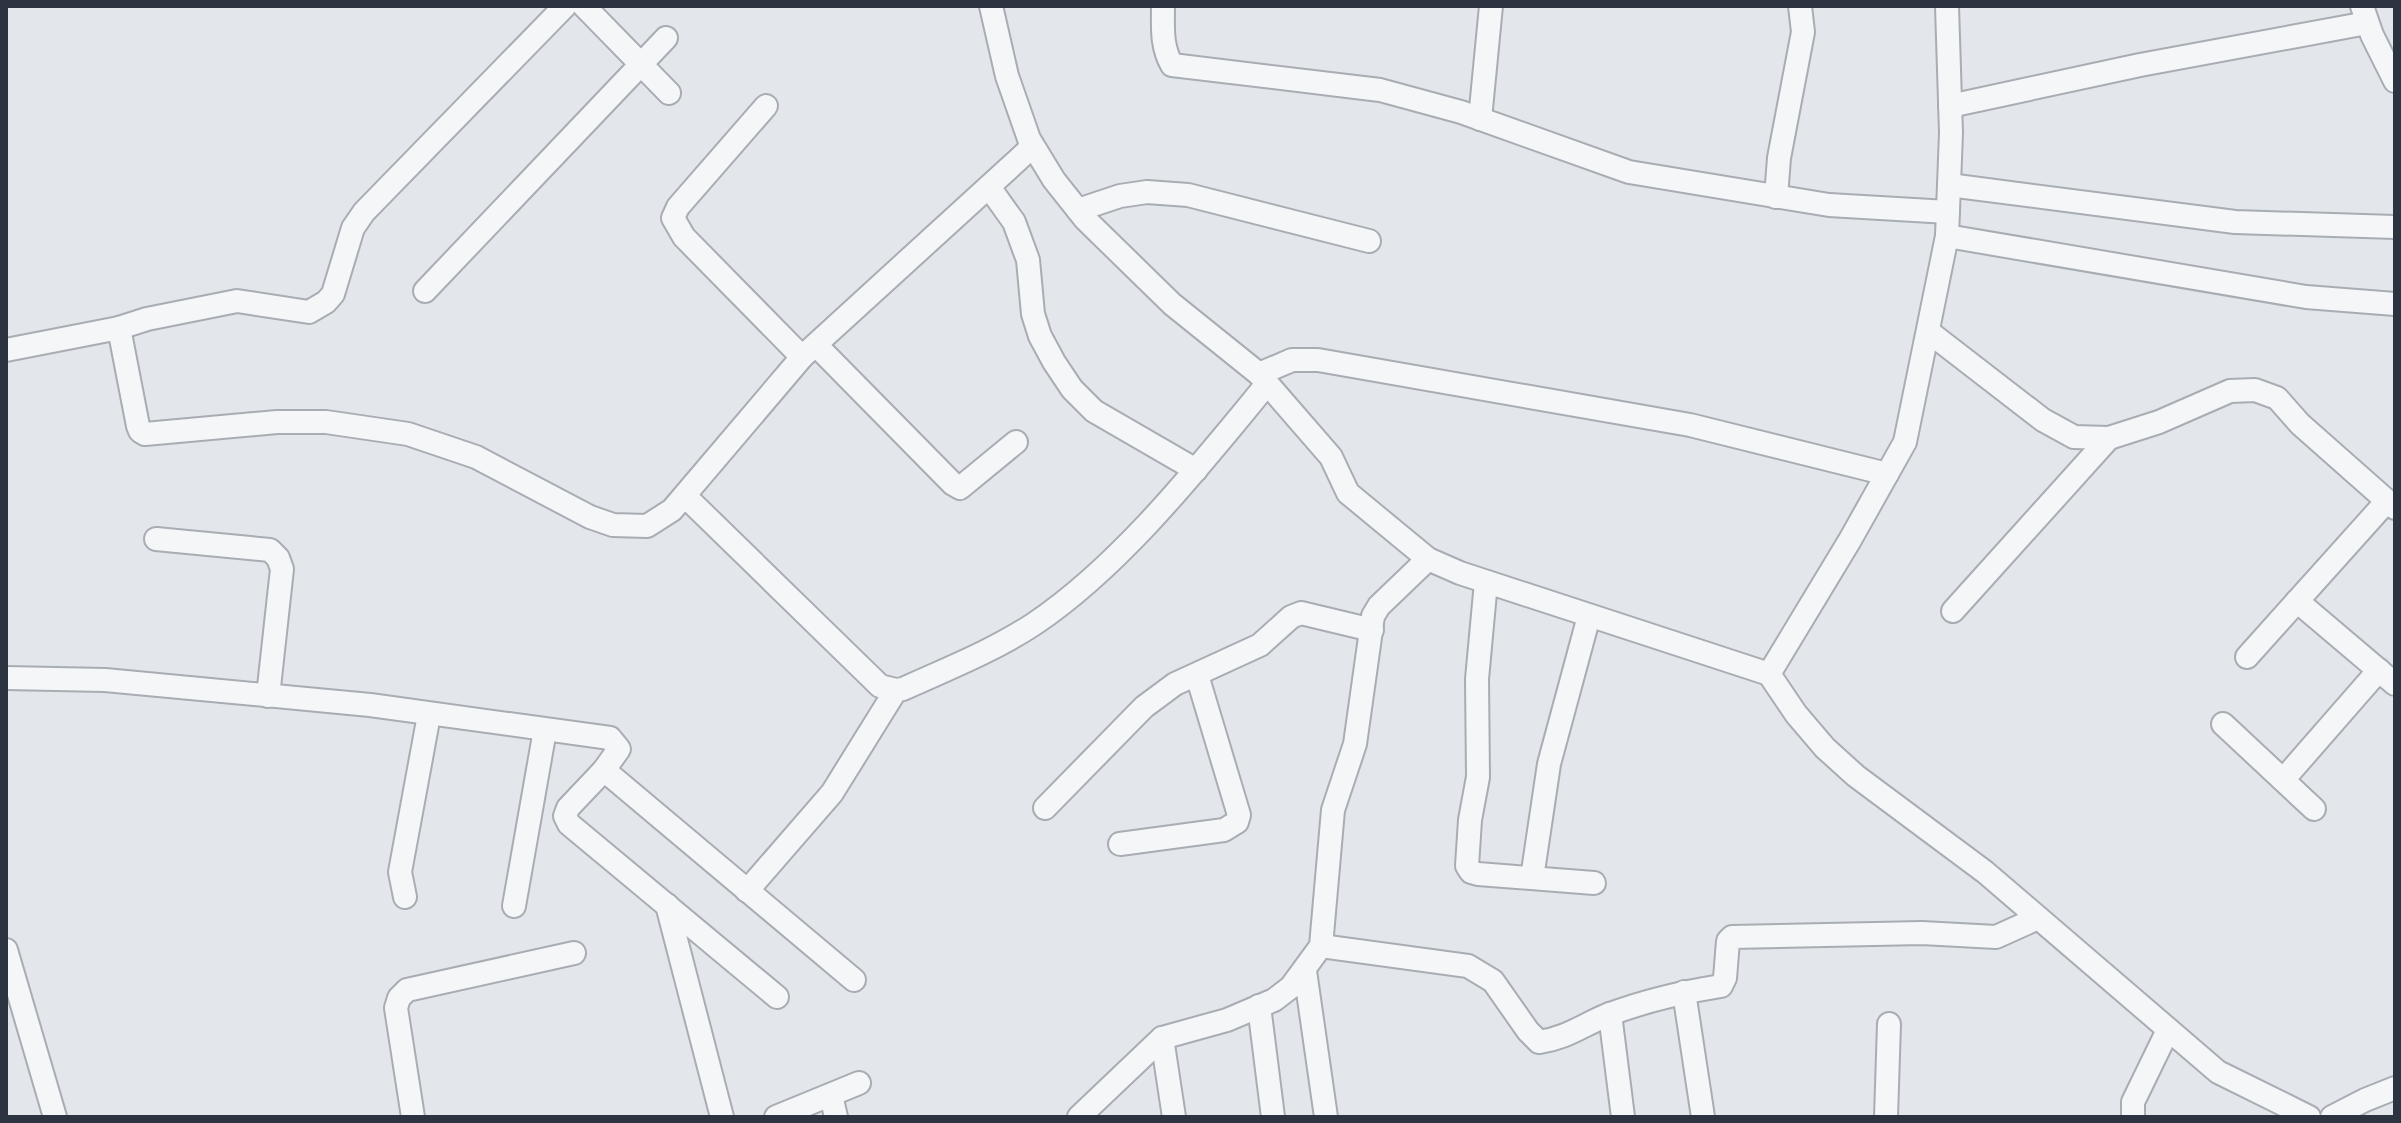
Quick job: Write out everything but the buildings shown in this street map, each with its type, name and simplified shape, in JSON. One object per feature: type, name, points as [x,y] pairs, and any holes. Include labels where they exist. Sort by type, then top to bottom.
[{"type":"street","points":[[6,350],[237,301],[309,312],[326,302],[333,294],[353,228],[364,212],[565,6]]},
{"type":"street","points":[[584,6],[669,93]]},
{"type":"street","points":[[991,6],[1007,76],[1032,147],[1054,180],[1078,210],[1172,304],[1263,379],[1331,457],[1348,493],[1428,559],[1486,582],[1769,674],[1796,714],[1825,748],[1856,776],[1985,872],[2218,1072],[2309,1117]]},
{"type":"street","points":[[1163,6],[1164,44],[1172,65],[1380,90],[1480,119],[1629,172],[1829,205],[1948,212]]},
{"type":"street","points":[[1480,119],[1491,6]]},
{"type":"street","points":[[1776,197],[1779,158],[1803,32],[1800,6]]},
{"type":"street","points":[[1769,674],[1905,442],[1947,236],[1950,106],[1947,6]]},
{"type":"street","points":[[1950,106],[2364,14],[2395,81]]},
{"type":"street","points":[[425,291],[666,38]]},
{"type":"street","points":[[766,106],[678,207],[673,218],[684,237],[953,484],[960,488],[1016,442]]},
{"type":"street","points":[[119,328],[138,426],[145,434],[277,422],[326,422],[408,434],[476,457],[590,517],[613,525],[647,526],[672,510],[685,496],[809,351],[1032,147]]},
{"type":"street","points":[[1949,185],[2235,222],[2395,227]]},
{"type":"street","points":[[989,187],[1014,222],[1028,260],[1033,314],[1047,349],[1072,389],[1094,411],[1196,470]]},
{"type":"street","points":[[1078,210],[1120,196],[1147,192],[1188,195],[1369,241]]},
{"type":"street","points":[[1947,236],[2306,297],[2395,304]]},
{"type":"street","points":[[1929,332],[2043,420],[2074,437],[2109,438],[2159,422],[2230,391],[2255,390],[2277,398],[2300,424],[2391,504],[2247,657]]},
{"type":"street","points":[[685,496],[880,686],[896,690],[986,652],[1034,624],[1085,584],[1196,470],[1263,379],[1292,360],[1318,360],[1690,425],[1887,474]]},
{"type":"street","points":[[1953,611],[2109,438]]},
{"type":"street","points":[[156,539],[270,550],[278,558],[282,569],[268,696]]},
{"type":"street","points":[[1079,1117],[1162,1038],[1227,1020],[1274,1000],[1305,971],[1321,946],[1333,810],[1355,744],[1373,616],[1379,606],[1428,559]]},
{"type":"street","points":[[1486,582],[1477,679],[1478,777],[1470,820],[1467,866],[1471,872],[1478,874],[1594,883]]},
{"type":"street","points":[[2283,780],[2387,677],[2297,601]]},
{"type":"street","points":[[1045,808],[1144,707],[1175,684],[1260,645],[1291,617],[1301,613],[1372,630]]},
{"type":"street","points":[[1532,878],[1549,764],[1589,616]]},
{"type":"street","points":[[1120,844],[1224,830],[1237,822],[1239,815],[1197,675]]},
{"type":"street","points":[[6,678],[105,680],[370,705],[610,738],[619,749],[568,808],[565,816],[569,824],[777,997]]},
{"type":"street","points":[[747,891],[832,793],[896,690]]},
{"type":"street","points":[[405,897],[400,872],[429,715]]},
{"type":"street","points":[[2223,724],[2314,809]]},
{"type":"street","points":[[514,906],[545,730]]},
{"type":"street","points":[[604,770],[854,980]]},
{"type":"street","points":[[667,905],[722,1117]]},
{"type":"street","points":[[1321,946],[1468,966],[1493,981],[1539,1042],[1559,1039],[1610,1014],[1684,992],[1721,986],[1724,983],[1728,941],[1732,937],[1922,933],[1996,937],[2038,918]]},
{"type":"street","points":[[6,950],[55,1117]]},
{"type":"street","points":[[413,1117],[396,1008],[402,993],[574,953]]},
{"type":"street","points":[[1305,971],[1326,1117]]},
{"type":"street","points":[[1684,992],[1703,1117]]},
{"type":"street","points":[[1259,1006],[1273,1117]]},
{"type":"street","points":[[1610,1014],[1623,1117]]},
{"type":"street","points":[[1886,1117],[1889,1024]]},
{"type":"street","points":[[2133,1117],[2133,1102],[2168,1030]]},
{"type":"street","points":[[1162,1038],[1174,1117]]},
{"type":"street","points":[[776,1117],[859,1083]]},
{"type":"street","points":[[2332,1117],[2395,1088]]},
{"type":"street","points":[[831,1095],[836,1117]]}]
